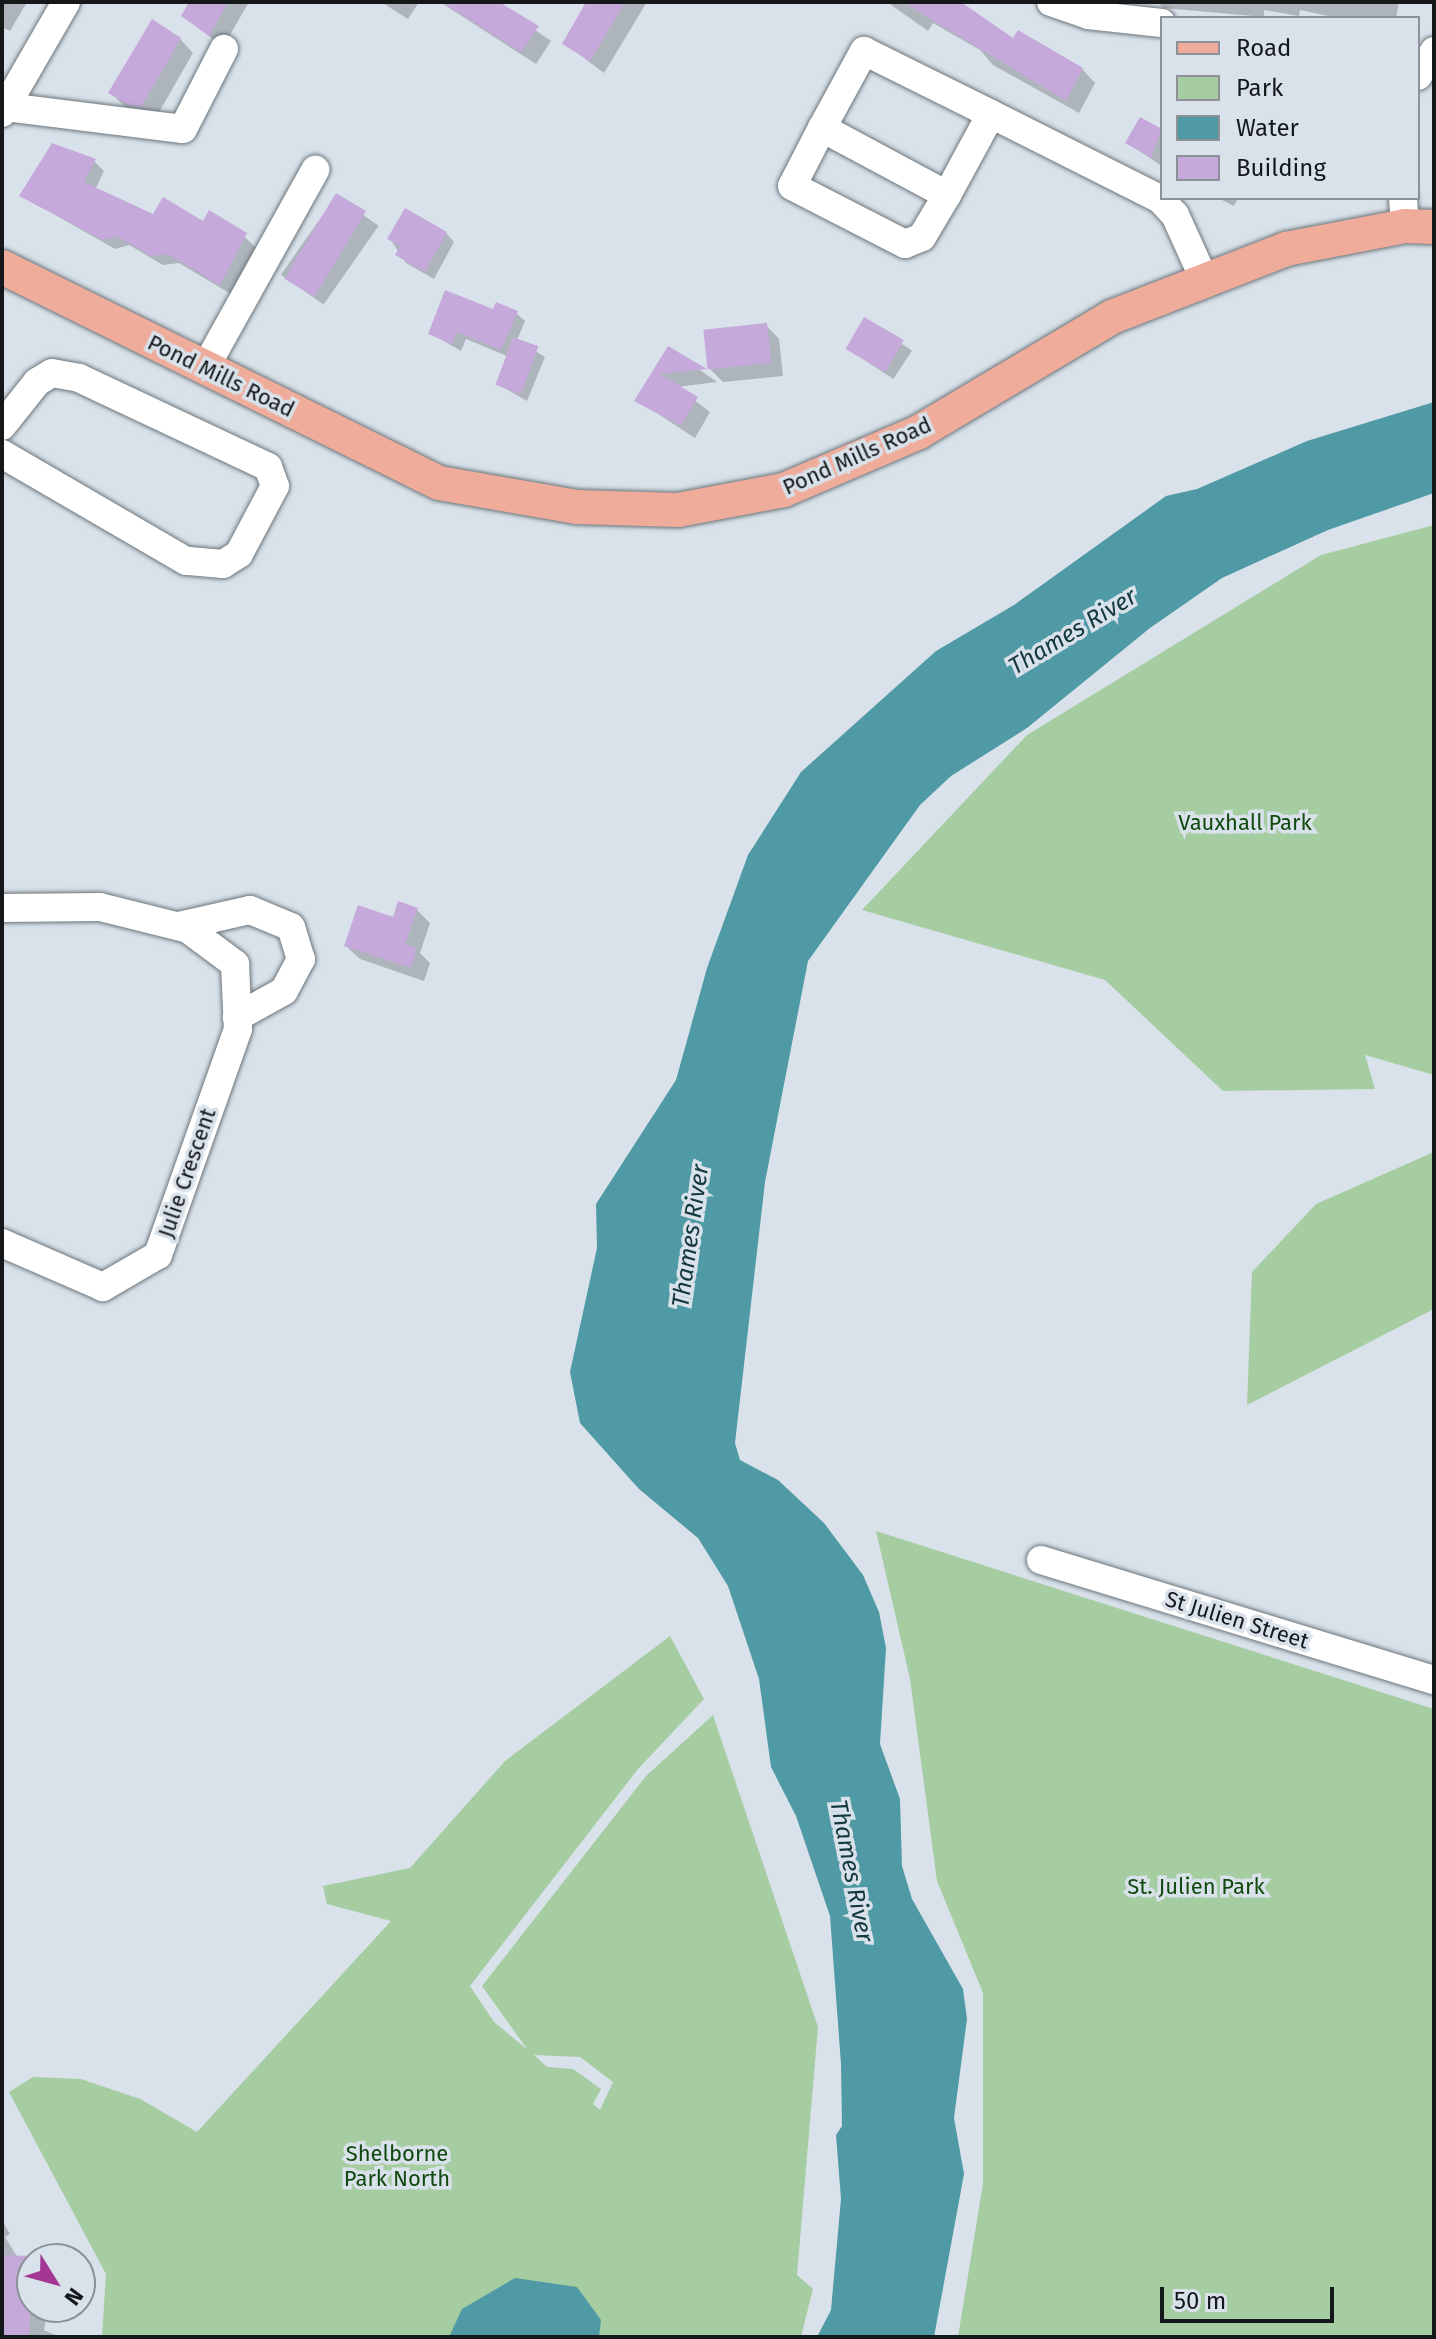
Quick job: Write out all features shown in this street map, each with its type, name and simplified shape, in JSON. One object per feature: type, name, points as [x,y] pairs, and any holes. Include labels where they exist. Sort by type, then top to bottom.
[{"type":"main road","name":"Pond Mills Road","points":[[2,267],[439,483],[577,507],[678,510],[784,490],[919,432],[1112,317],[1286,249],[1414,217]]},
{"type":"street","points":[[66,2],[4,110],[183,129],[224,49]]},
{"type":"street","points":[[1051,2],[1088,15],[1160,23]]},
{"type":"street","points":[[991,114],[922,237],[905,244],[792,186],[864,51],[991,114],[1160,199]]},
{"type":"street","points":[[1420,73],[1434,51]]},
{"type":"street","points":[[822,128],[947,195]]},
{"type":"street","points":[[205,368],[315,170]]},
{"type":"street","points":[[1161,200],[1175,215],[1205,281]]},
{"type":"street","points":[[2,426],[37,382],[52,373],[79,378],[268,467],[275,486],[239,554],[223,564],[186,561],[2,454]]},
{"type":"street","name":"Julie Crescent","points":[[2,908],[100,907],[179,926],[235,964],[238,1029],[158,1255],[103,1287],[2,1243]]},
{"type":"street","name":"Julie Crescent","points":[[179,926],[250,910],[291,927],[301,959],[284,991],[237,1017]]},
{"type":"street","name":"St Julien Street","points":[[1041,1560],[1434,1680]]},
{"type":"green space","name":"Vauxhall Park","points":[[1434,525],[1434,1075],[1365,1055],[1375,1089],[1223,1091],[1105,980],[862,910],[1027,735],[1321,555]]},
{"type":"green space","points":[[1434,1152],[1434,1309],[1247,1405],[1252,1272],[1316,1204]]},
{"type":"green space","name":"St. Julien Park","points":[[876,1531],[1434,1709],[1434,2337],[958,2337],[983,2183],[983,1993],[937,1881],[910,1679]]},
{"type":"green space","name":"Shelborne Park North","points":[[670,1636],[704,1699],[638,1769],[470,1986],[494,2022],[527,2049],[482,1986],[646,1776],[713,1715],[818,2027],[797,2275],[813,2289],[801,2337],[102,2337],[106,2274],[96,2255],[96,2243],[89,2243],[9,2092],[33,2077],[81,2079],[140,2099],[197,2132],[391,1921],[327,1904],[323,1886],[410,1868],[505,1761]],"holes":[[[534,2055],[580,2057],[613,2082],[600,2110],[593,2104],[601,2089],[573,2069],[547,2067]]]},
{"type":"water","name":"Thames River","points":[[1434,402],[1434,493],[1328,530],[1222,578],[1150,628],[1027,728],[951,776],[920,805],[808,961],[765,1182],[735,1443],[740,1460],[778,1480],[824,1523],[863,1575],[879,1612],[886,1648],[880,1744],[900,1799],[902,1866],[912,1899],[963,1989],[967,2019],[954,2118],[964,2174],[934,2337],[817,2337],[831,2310],[841,2199],[836,2135],[842,2126],[841,2064],[830,1916],[796,1816],[771,1767],[759,1679],[728,1586],[698,1538],[639,1489],[580,1423],[570,1372],[597,1248],[596,1204],[676,1080],[707,968],[748,855],[801,772],[936,651],[1014,605],[1166,496],[1197,489],[1307,441]]},
{"type":"water","points":[[515,2278],[577,2287],[601,2320],[599,2337],[449,2337],[462,2309]]},
{"type":"building","points":[[189,2],[228,2],[209,36],[181,16]]},
{"type":"building","points":[[441,2],[499,2],[539,26],[521,52]]},
{"type":"building","points":[[586,2],[625,2],[590,61],[562,44]]},
{"type":"building","points":[[903,2],[961,2],[1013,38],[1018,30],[1083,68],[1066,101]]},
{"type":"building","points":[[152,19],[181,38],[141,107],[129,105],[108,93]]},
{"type":"building","points":[[1140,117],[1160,128],[1151,158],[1125,143]]},
{"type":"building","points":[[52,143],[96,159],[84,182],[153,214],[163,197],[203,221],[209,210],[247,233],[220,285],[168,254],[151,256],[117,236],[103,240],[19,196]]},
{"type":"building","points":[[336,193],[366,211],[314,297],[284,279]]},
{"type":"building","points":[[405,208],[447,232],[425,272],[395,255],[400,246],[387,239]]},
{"type":"building","points":[[445,290],[493,309],[496,302],[518,311],[501,350],[457,332],[452,344],[428,334]]},
{"type":"building","points":[[864,317],[904,340],[885,372],[846,349]]},
{"type":"building","points":[[767,323],[771,363],[708,369],[703,330]]},
{"type":"building","points":[[513,337],[538,346],[521,394],[496,385]]},
{"type":"building","points":[[668,346],[707,369],[660,374],[698,397],[681,426],[634,401]]},
{"type":"building","points":[[398,901],[418,908],[405,944],[417,948],[411,968],[344,946],[358,905],[393,917]]},
{"type":"building","points":[[2,2255],[16,2255],[16,2323],[30,2323],[29,2337],[2,2337]]}]
